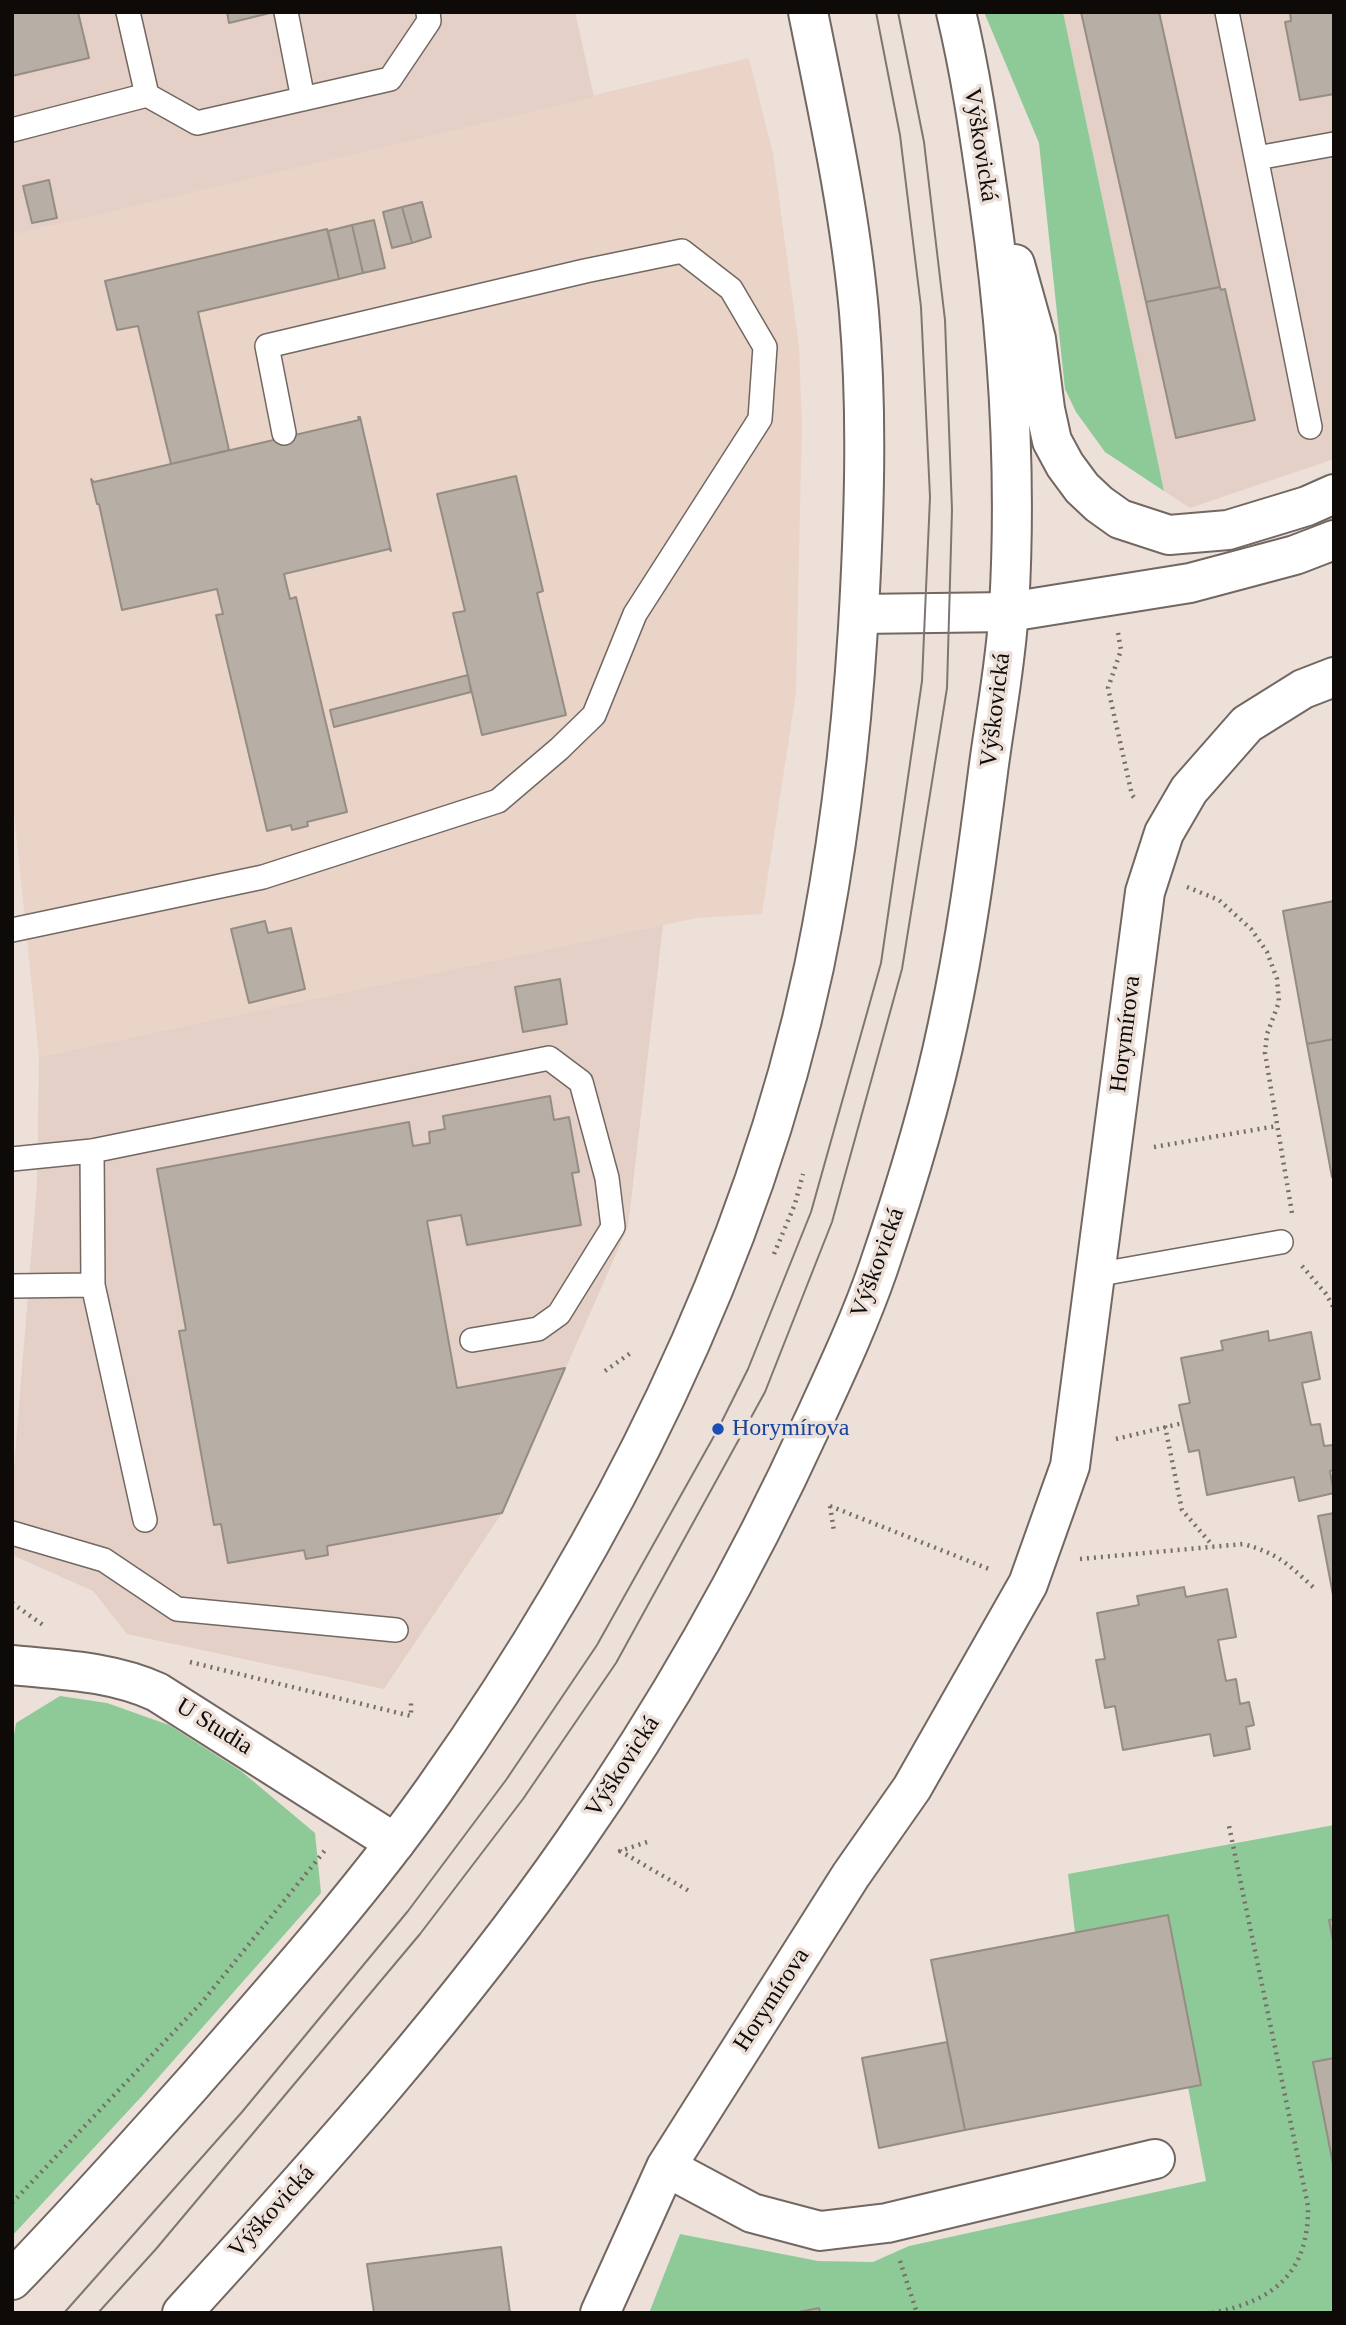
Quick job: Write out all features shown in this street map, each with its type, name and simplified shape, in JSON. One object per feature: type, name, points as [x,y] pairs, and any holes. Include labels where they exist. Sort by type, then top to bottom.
[{"type":"street","points":[[12,2280],[85,2203],[294,1966],[395,1843],[432,1793],[500,1693],[599,1526],[675,1377],[706,1307],[741,1215],[784,1081],[813,968],[845,778],[859,614],[864,483],[863,364],[858,305],[840,184],[808,12]]},
{"type":"street","name":"Výškovická","points":[[181,2313],[348,2127],[456,1996],[555,1868],[615,1782],[662,1708],[776,1501],[876,1276],[909,1172],[947,1031],[970,914],[1009,612],[1011,494],[1007,371],[998,264],[982,147],[956,12]]},
{"type":"street","points":[[982,147],[1036,340],[1052,441],[1065,465],[1099,505],[1120,519],[1169,535],[1228,530],[1307,506],[1334,494]]},
{"type":"street","points":[[859,614],[1009,612],[1190,583],[1295,555],[1334,540]]},
{"type":"street","name":"Horymírova","points":[[600,2313],[666,2167],[851,1875],[912,1788],[1028,1584],[1070,1466],[1145,892],[1164,834],[1189,790],[1247,724],[1303,689],[1334,677]]},
{"type":"street","name":"U Studia","points":[[12,1665],[96,1673],[157,1692],[395,1843]]},
{"type":"street","points":[[666,2167],[752,2213],[820,2231],[887,2223],[1156,2159]]},
{"type":"lane","points":[[128,12],[147,95]]},
{"type":"lane","points":[[286,12],[303,99]]},
{"type":"lane","points":[[12,130],[147,95],[197,123],[390,79],[429,21],[428,12]]},
{"type":"lane","points":[[1227,12],[1310,427]]},
{"type":"lane","points":[[1257,158],[1334,144]]},
{"type":"lane","points":[[12,930],[263,877],[498,801],[594,715],[635,614],[760,419],[765,347],[731,289],[682,251],[585,271],[267,346],[284,433]]},
{"type":"lane","points":[[12,1159],[92,1152],[549,1058],[581,1082],[607,1178],[613,1227],[559,1314],[538,1329],[472,1340]]},
{"type":"lane","points":[[92,1152],[93,1285],[145,1520]]},
{"type":"lane","points":[[1095,1275],[1280,1242]]},
{"type":"lane","points":[[12,1286],[93,1285]]},
{"type":"lane","points":[[12,1533],[104,1560],[177,1609],[396,1630]]},
{"type":"path","points":[[1118,633],[1121,650],[1108,688],[1132,795],[1164,834]]},
{"type":"path","points":[[1185,900],[1186,886],[1191,875]]},
{"type":"path","points":[[1186,886],[1219,900],[1251,929],[1267,952],[1277,978],[1279,1002],[1267,1034],[1265,1053],[1292,1214]]},
{"type":"path","points":[[1152,1134],[1150,1148],[1277,1126]]},
{"type":"path","points":[[1301,1265],[1326,1294],[1334,1308]]},
{"type":"path","points":[[605,1371],[632,1352]]},
{"type":"path","points":[[1107,1441],[1183,1423]]},
{"type":"path","points":[[1165,1426],[1182,1510],[1214,1547]]},
{"type":"path","points":[[834,1531],[830,1506],[1028,1584]]},
{"type":"path","points":[[1068,1560],[1243,1544],[1266,1550],[1286,1562],[1312,1587]]},
{"type":"path","points":[[12,1603],[51,1632]]},
{"type":"path","points":[[183,1660],[411,1716],[411,1701]]},
{"type":"path","points":[[1212,2313],[1238,2308],[1277,2289],[1302,2252],[1309,2230],[1308,2206],[1229,1826]]},
{"type":"path","points":[[648,1842],[620,1852],[689,1891]]},
{"type":"path","points":[[12,2203],[203,2001],[326,1849]]},
{"type":"path","points":[[887,2223],[918,2313]]},
{"type":"shaded area","points":[[12,12],[575,12],[594,97],[12,235]]},
{"type":"shaded area","points":[[1063,12],[1334,12],[1334,459],[1190,508],[1164,491]]},
{"type":"shaded area","points":[[749,58],[773,153],[799,347],[802,423],[796,693],[762,914],[697,918],[39,1057],[12,794],[12,235]]},
{"type":"shaded area","points":[[663,925],[628,1227],[502,1513],[384,1689],[127,1634],[93,1591],[12,1555],[12,1491],[37,1184],[39,1057]]},
{"type":"green space","points":[[984,12],[1063,12],[1164,491],[1105,452],[1076,412],[1065,389],[1039,143]]},
{"type":"green space","points":[[60,1696],[107,1703],[169,1725],[241,1771],[315,1833],[321,1893],[142,2096],[12,2236],[12,1746],[16,1723]]},
{"type":"green space","points":[[1334,1825],[1334,2313],[649,2313],[680,2234],[818,2261],[873,2262],[909,2246],[1206,2181],[1188,2087],[1201,2085],[1168,1916],[1075,1933],[1068,1874]]},
{"type":"building","points":[[12,12],[78,12],[89,58],[12,76]]},
{"type":"building","points":[[227,12],[274,12],[229,23]]},
{"type":"building","points":[[1081,12],[1159,12],[1220,287],[1146,302]]},
{"type":"building","points":[[1290,12],[1334,12],[1334,94],[1300,100],[1285,22],[1291,21]]},
{"type":"building","points":[[49,180],[57,218],[32,223],[23,186]]},
{"type":"building","points":[[422,202],[431,237],[412,243],[402,207]]},
{"type":"building","points":[[402,207],[412,243],[392,248],[383,212]]},
{"type":"building","points":[[374,220],[385,268],[363,273],[352,225]]},
{"type":"building","points":[[352,225],[363,273],[339,279],[328,231]]},
{"type":"building","points":[[327,229],[339,279],[198,312],[229,450],[171,464],[138,326],[117,330],[105,281]]},
{"type":"building","points":[[1220,287],[1221,290],[1225,289],[1255,420],[1176,438],[1146,302]]},
{"type":"building","points":[[360,417],[391,551],[389,549],[284,574],[290,599],[296,597],[347,812],[307,822],[308,826],[292,830],[291,825],[267,831],[216,615],[223,614],[217,589],[122,610],[91,479],[94,482],[359,420]]},
{"type":"building","points":[[516,476],[543,591],[537,593],[566,715],[482,735],[453,613],[465,611],[437,494]]},
{"type":"building","points":[[468,675],[471,692],[334,727],[330,710]]},
{"type":"building","points":[[1334,901],[1334,1039],[1307,1044],[1283,911]]},
{"type":"building","points":[[265,921],[268,933],[291,928],[305,989],[249,1003],[231,929]]},
{"type":"building","points":[[560,979],[567,1024],[523,1032],[515,987]]},
{"type":"building","points":[[1334,1039],[1334,1176],[1332,1177],[1307,1044]]},
{"type":"building","points":[[550,1096],[554,1120],[569,1117],[579,1172],[572,1173],[581,1225],[467,1245],[461,1215],[427,1221],[457,1388],[565,1368],[502,1513],[327,1546],[328,1555],[306,1559],[304,1550],[228,1563],[221,1524],[214,1525],[179,1331],[186,1330],[157,1169],[409,1122],[413,1146],[430,1143],[429,1132],[445,1129],[443,1116]]},
{"type":"building","points":[[1268,1331],[1269,1341],[1311,1332],[1320,1379],[1302,1383],[1311,1425],[1320,1424],[1324,1446],[1333,1445],[1334,1470],[1330,1471],[1334,1493],[1299,1501],[1294,1477],[1207,1495],[1199,1450],[1189,1452],[1179,1405],[1190,1403],[1181,1358],[1223,1350],[1221,1341]]},
{"type":"building","points":[[1334,1513],[1334,1600],[1318,1516]]},
{"type":"building","points":[[1184,1587],[1186,1597],[1227,1589],[1236,1637],[1218,1640],[1226,1681],[1236,1679],[1240,1704],[1249,1702],[1254,1725],[1246,1727],[1250,1749],[1214,1756],[1210,1734],[1123,1750],[1115,1706],[1105,1708],[1096,1660],[1105,1659],[1097,1613],[1139,1605],[1137,1596]]},
{"type":"building","points":[[1168,1915],[1201,2085],[965,2130],[931,1960]]},
{"type":"building","points":[[1334,1919],[1334,1946],[1329,1920]]},
{"type":"building","points":[[947,2042],[965,2130],[879,2148],[862,2058]]},
{"type":"building","points":[[1334,2058],[1334,2169],[1313,2062]]},
{"type":"building","points":[[501,2247],[510,2313],[374,2313],[367,2264]]},
{"type":"building","points":[[819,2308],[820,2313],[794,2313]]},
{"type":"tram line","points":[[64,2313],[242,2112],[408,1911],[506,1780],[597,1645],[718,1429],[748,1369],[811,1212],[881,963],[922,681],[930,497],[921,307],[900,135],[876,12]]},
{"type":"tram line","points":[[98,2313],[156,2249],[420,1934],[523,1799],[616,1663],[765,1392],[832,1222],[902,969],[947,688],[952,510],[945,320],[924,142],[898,12]]},
{"type":"place","name":"Horymírova","points":[[718,1429]]}]
